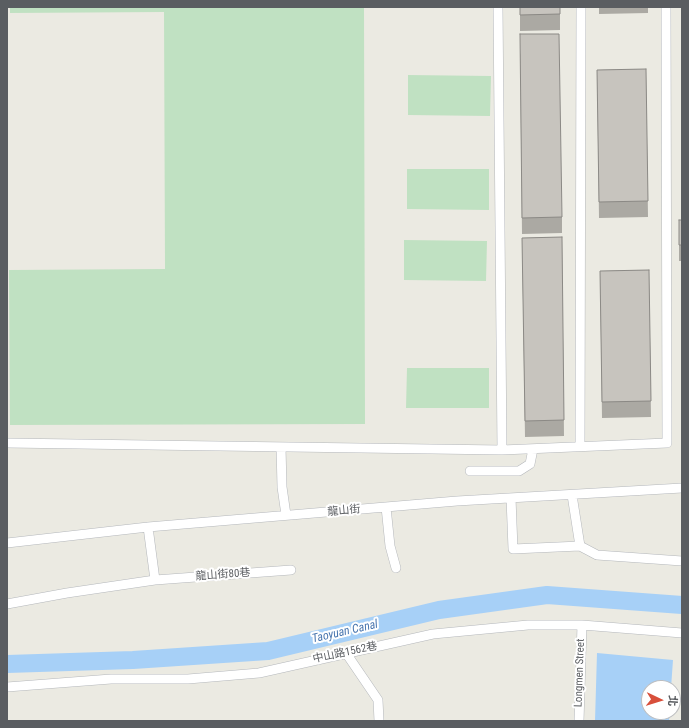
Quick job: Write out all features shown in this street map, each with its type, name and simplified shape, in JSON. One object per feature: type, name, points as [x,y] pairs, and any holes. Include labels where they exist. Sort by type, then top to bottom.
[{"type":"lane","points":[[498,7],[502,450]]},
{"type":"lane","points":[[580,446],[581,7]]},
{"type":"lane","points":[[7,443],[502,450],[667,442],[666,7]]},
{"type":"lane","points":[[281,447],[282,487],[286,515]]},
{"type":"lane","points":[[470,471],[519,471],[530,464],[533,449]]},
{"type":"lane","name":"龍山街","points":[[7,543],[148,527],[457,501],[682,488]]},
{"type":"lane","points":[[572,495],[580,546]]},
{"type":"lane","points":[[511,498],[513,549],[580,546],[597,555],[682,561]]},
{"type":"lane","points":[[386,507],[390,546],[396,568]]},
{"type":"lane","points":[[148,527],[155,580]]},
{"type":"lane","name":"龍山街80巷","points":[[7,604],[67,593],[155,580],[291,570]]},
{"type":"lane","name":"中山路1562巷","points":[[7,687],[111,680],[188,679],[259,673],[433,634],[528,625],[582,625],[682,633]]},
{"type":"lane","name":"Longmen Street","points":[[579,721],[582,625]]},
{"type":"lane","points":[[346,653],[378,700],[378,721]]},
{"type":"green space","points":[[10,7],[364,7],[365,424],[10,425],[9,270],[165,269],[164,12],[10,13]]},
{"type":"green space","points":[[408,75],[491,76],[490,116],[408,115]]},
{"type":"green space","points":[[407,169],[489,169],[489,210],[407,209]]},
{"type":"green space","points":[[404,240],[487,241],[486,281],[404,280]]},
{"type":"green space","points":[[407,368],[489,368],[489,408],[406,408]]},
{"type":"water","points":[[597,653],[673,660],[672,680],[641,680],[641,720],[669,721],[595,721]]},
{"type":"building","points":[[520,7],[560,7],[560,14],[520,15]]},
{"type":"building","points":[[520,34],[559,34],[562,217],[522,218]]},
{"type":"building","points":[[646,69],[648,201],[599,202],[597,70]]},
{"type":"building","points":[[679,220],[682,220],[682,245],[679,245]]},
{"type":"building","points":[[562,237],[564,420],[525,421],[522,238]]},
{"type":"building","points":[[649,270],[651,401],[602,402],[600,271]]},
{"type":"waterway","name":"Taoyuan Canal","points":[[7,664],[133,660],[268,651],[439,610],[547,595],[682,605]]}]
